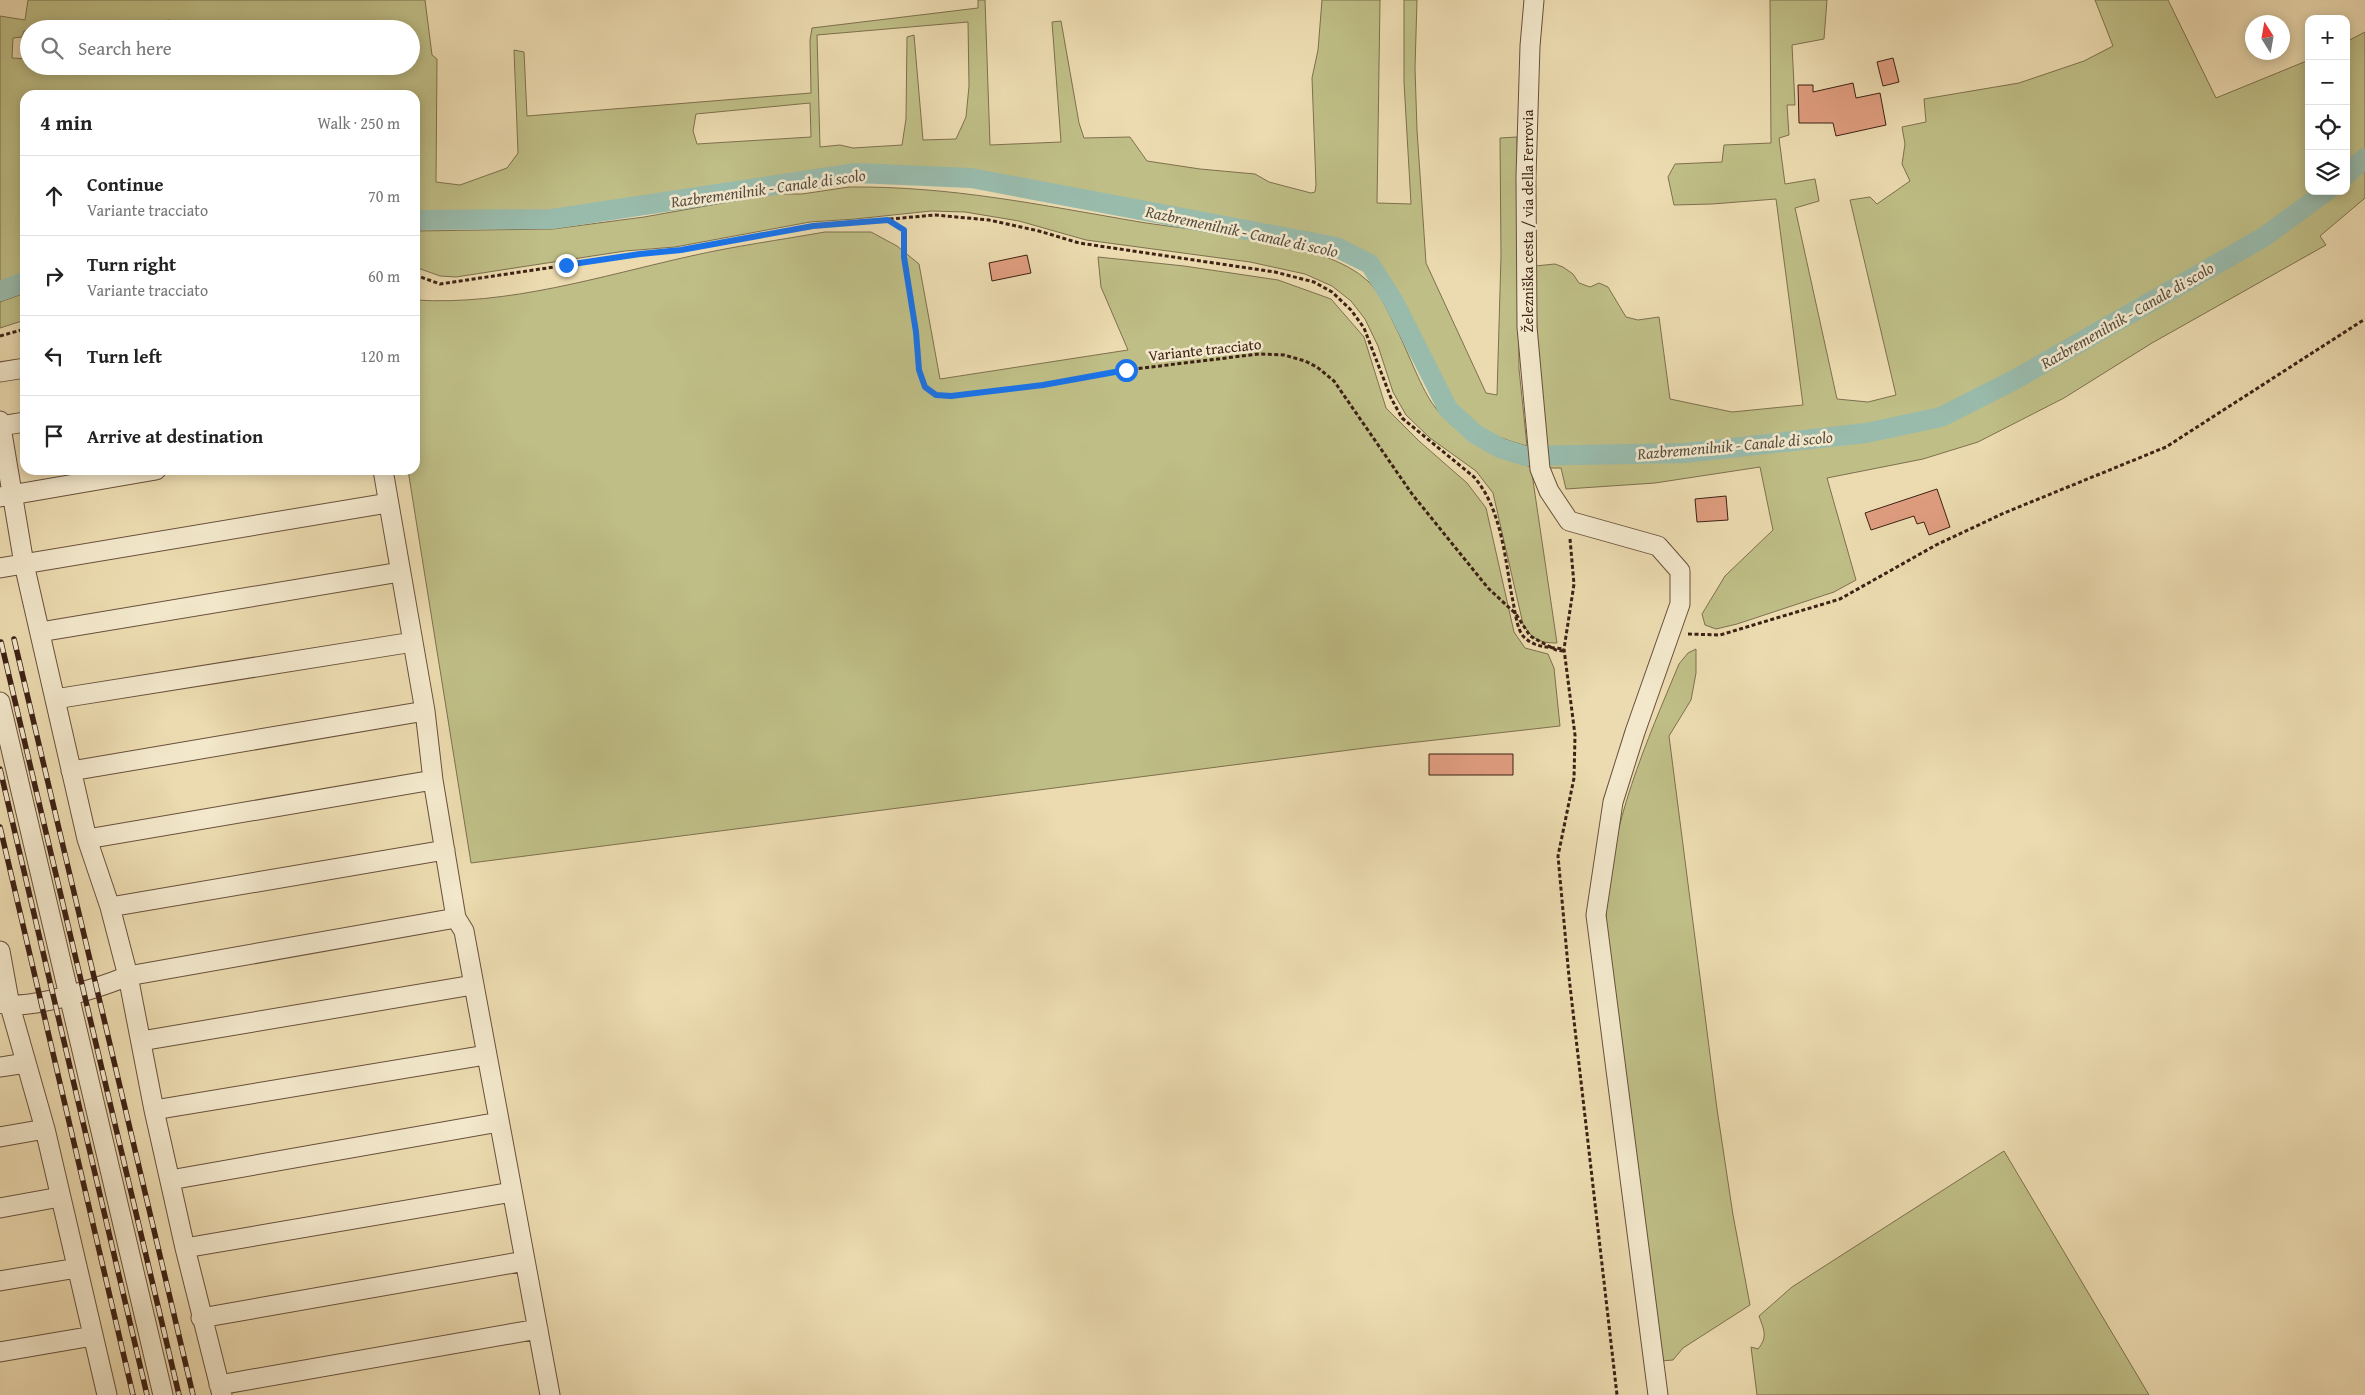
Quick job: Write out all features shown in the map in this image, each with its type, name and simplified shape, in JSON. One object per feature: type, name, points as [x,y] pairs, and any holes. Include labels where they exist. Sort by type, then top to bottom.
[{"type":"street","name":"Železniška cesta / via della Ferrovia","points":[[1534,0],[1530,46],[1526,177],[1527,327],[1540,468],[1548,491],[1569,521]]},
{"type":"street","points":[[0,372],[20,369]]},
{"type":"street","points":[[20,422],[0,424],[6,496],[24,564],[87,839],[110,907],[128,976],[154,1110],[201,1318],[220,1390],[538,1329]]},
{"type":"street","points":[[6,496],[127,475]]},
{"type":"street","points":[[384,475],[425,711],[433,780],[456,918],[464,931],[550,1395]]},
{"type":"street","points":[[0,568],[388,503]]},
{"type":"street","points":[[1569,521],[1658,546],[1680,571],[1680,604],[1634,732],[1613,802],[1596,914],[1658,1395]]},
{"type":"street","points":[[40,632],[400,572]]},
{"type":"street","points":[[55,699],[413,642]]},
{"type":"street","points":[[0,702],[163,1395]]},
{"type":"street","points":[[72,770],[425,711]]},
{"type":"street","points":[[87,839],[433,780]]},
{"type":"street","points":[[110,907],[445,850]]},
{"type":"street","points":[[5,1005],[69,995],[97,988],[128,976],[456,918]]},
{"type":"street","points":[[0,951],[5,1005],[26,1063],[45,1129],[107,1395]]},
{"type":"street","points":[[142,1041],[473,985]]},
{"type":"street","points":[[154,1110],[486,1055]]},
{"type":"street","points":[[0,1067],[26,1063]]},
{"type":"street","points":[[170,1180],[499,1122]]},
{"type":"street","points":[[0,1137],[45,1129]]},
{"type":"street","points":[[185,1248],[512,1192]]},
{"type":"street","points":[[0,1208],[60,1197]]},
{"type":"street","points":[[201,1318],[525,1261]]},
{"type":"street","points":[[0,1281],[77,1268]]},
{"type":"street","points":[[0,1352],[93,1336]]},
{"type":"path","points":[[420,277],[440,284],[640,254],[681,250],[813,226],[934,215],[989,220],[1039,231],[1080,243],[1275,272],[1314,282],[1332,292],[1351,310],[1364,328],[1391,398],[1402,418],[1474,477],[1484,488],[1490,499],[1504,550],[1516,614],[1522,635],[1535,646],[1564,650]]},
{"type":"path","name":"Variante tracciato","points":[[888,220],[904,230],[904,257],[916,332],[919,370],[925,387],[936,395],[951,396],[1043,385],[1126,370],[1259,354],[1284,355],[1304,361],[1317,367],[1334,381],[1412,494],[1488,588],[1516,614],[1530,636],[1550,647]]},
{"type":"path","points":[[1670,633],[1720,635],[1840,599],[1936,545],[2004,512],[2166,447],[2365,319]]},
{"type":"path","points":[[0,336],[20,330]]},
{"type":"path","points":[[1569,521],[1574,584],[1564,650],[1575,736],[1574,778],[1558,856],[1569,977],[1617,1395]]},
{"type":"shaded area","points":[[28,0],[425,0],[432,55],[437,59],[436,182],[460,185],[507,168],[518,153],[514,50],[524,52],[527,116],[811,93],[810,40],[812,28],[978,8],[978,0],[985,0],[990,145],[1061,142],[1052,22],[1061,21],[1079,123],[1084,138],[1130,137],[1147,161],[1200,169],[1255,174],[1269,182],[1311,193],[1315,192],[1316,185],[1312,78],[1318,50],[1322,0],[1380,0],[1377,203],[1411,204],[1404,82],[1404,0],[1417,0],[1415,68],[1417,130],[1426,263],[1486,393],[1497,395],[1501,256],[1500,138],[1517,137],[1519,369],[1527,446],[1504,439],[1487,431],[1471,421],[1454,405],[1380,270],[1359,252],[1312,233],[936,169],[883,165],[844,167],[547,215],[420,214],[420,90],[20,90],[20,275],[0,282],[0,16],[25,20]],"holes":[[[968,22],[969,86],[966,117],[956,139],[923,140],[914,35],[907,37],[906,119],[902,145],[853,148],[840,145],[820,147],[817,35]],[[810,103],[811,137],[697,144],[693,131],[696,114]]]},
{"type":"shaded area","points":[[1770,0],[1827,0],[1824,39],[1792,45],[1795,105],[1787,105],[1789,135],[1779,138],[1785,184],[1815,179],[1819,201],[1795,208],[1837,399],[1868,402],[1896,395],[1850,200],[1870,197],[1877,204],[1910,181],[1902,164],[1905,144],[1902,127],[1926,122],[1924,99],[2019,83],[2084,61],[2113,46],[2095,0],[2168,0],[2216,98],[2305,62],[2305,195],[2350,195],[2350,40],[2365,32],[2365,198],[2320,236],[2326,245],[2152,343],[2064,398],[1978,442],[1923,459],[1827,478],[1856,580],[1834,592],[1737,624],[1716,629],[1705,625],[1702,614],[1725,576],[1773,530],[1760,467],[1655,483],[1566,489],[1561,468],[1548,468],[1538,364],[1535,266],[1555,264],[1573,274],[1579,283],[1590,287],[1599,283],[1608,287],[1626,317],[1638,320],[1659,317],[1670,399],[1732,412],[1803,405],[1776,199],[1674,205],[1668,177],[1675,164],[1722,162],[1724,145],[1771,143]]},
{"type":"shaded area","points":[[849,187],[960,193],[1260,240],[1322,255],[1348,267],[1368,281],[1377,292],[1392,319],[1425,391],[1445,418],[1466,437],[1478,444],[1503,457],[1531,467],[1557,643],[1541,641],[1533,637],[1523,624],[1493,493],[1476,471],[1430,438],[1406,415],[1393,392],[1378,346],[1365,319],[1351,301],[1332,286],[1305,274],[1250,262],[1086,240],[1019,221],[965,212],[931,211],[810,222],[675,247],[625,251],[456,277],[440,276],[420,269],[420,231],[553,229],[644,217],[773,194],[802,194]]},
{"type":"shaded area","points":[[825,232],[871,232],[897,246],[919,264],[940,379],[1128,350],[1101,287],[1098,257],[1184,266],[1278,280],[1331,299],[1364,337],[1386,408],[1419,441],[1467,483],[1486,508],[1514,632],[1525,648],[1548,654],[1554,668],[1560,726],[1373,747],[471,863],[409,475],[420,475],[420,300],[450,301],[519,294],[554,288],[741,246]]},
{"type":"shaded area","points":[[20,295],[20,322],[0,328],[0,302]]},
{"type":"shaded area","points":[[1696,649],[1696,673],[1691,700],[1669,736],[1717,1109],[1733,1215],[1750,1305],[1683,1348],[1673,1360],[1661,1361],[1609,954],[1606,912],[1614,847],[1642,754],[1679,664],[1688,653]]},
{"type":"shaded area","points":[[2004,1151],[2149,1395],[1757,1395],[1751,1347],[1758,1349],[1763,1341],[1764,1329],[1759,1316],[1792,1287]]},
{"type":"building","points":[[1893,58],[1899,82],[1883,86],[1877,62]]},
{"type":"building","points":[[1853,83],[1856,98],[1880,93],[1886,125],[1836,136],[1833,123],[1799,123],[1798,85],[1813,85],[1813,92]]},
{"type":"building","points":[[1027,255],[1031,273],[992,281],[989,263]]},
{"type":"building","points":[[1937,489],[1950,527],[1929,535],[1924,522],[1917,524],[1914,516],[1871,530],[1865,513]]},
{"type":"building","points":[[1726,496],[1728,520],[1697,522],[1695,499]]},
{"type":"building","points":[[1429,754],[1513,754],[1513,775],[1429,775]]},
{"type":"waterway","name":"Razbremenilnik - Canale di scolo","points":[[2350,171],[2365,158]]},
{"type":"waterway","name":"Razbremenilnik - Canale di scolo","points":[[420,220],[552,219],[856,173],[971,178],[1336,247],[1370,264],[1394,302],[1448,409],[1475,434],[1500,448],[1525,456],[1685,453],[1866,433],[1941,417],[2016,379],[2264,237],[2322,195]]},
{"type":"waterway","name":"Razbremenilnik - Canale di scolo","points":[[0,291],[20,284]]},
{"type":"railway","points":[[14,639],[193,1395]]},
{"type":"railway","points":[[1,642],[179,1395]]},
{"type":"railway","points":[[0,769],[147,1395]]},
{"type":"railway","points":[[0,827],[133,1395]]},
{"type":"route","points":[[566,265],[681,250],[813,226],[888,220],[904,230],[904,257],[916,332],[919,370],[925,387],[936,395],[951,396],[1043,385],[1126,370]]}]
